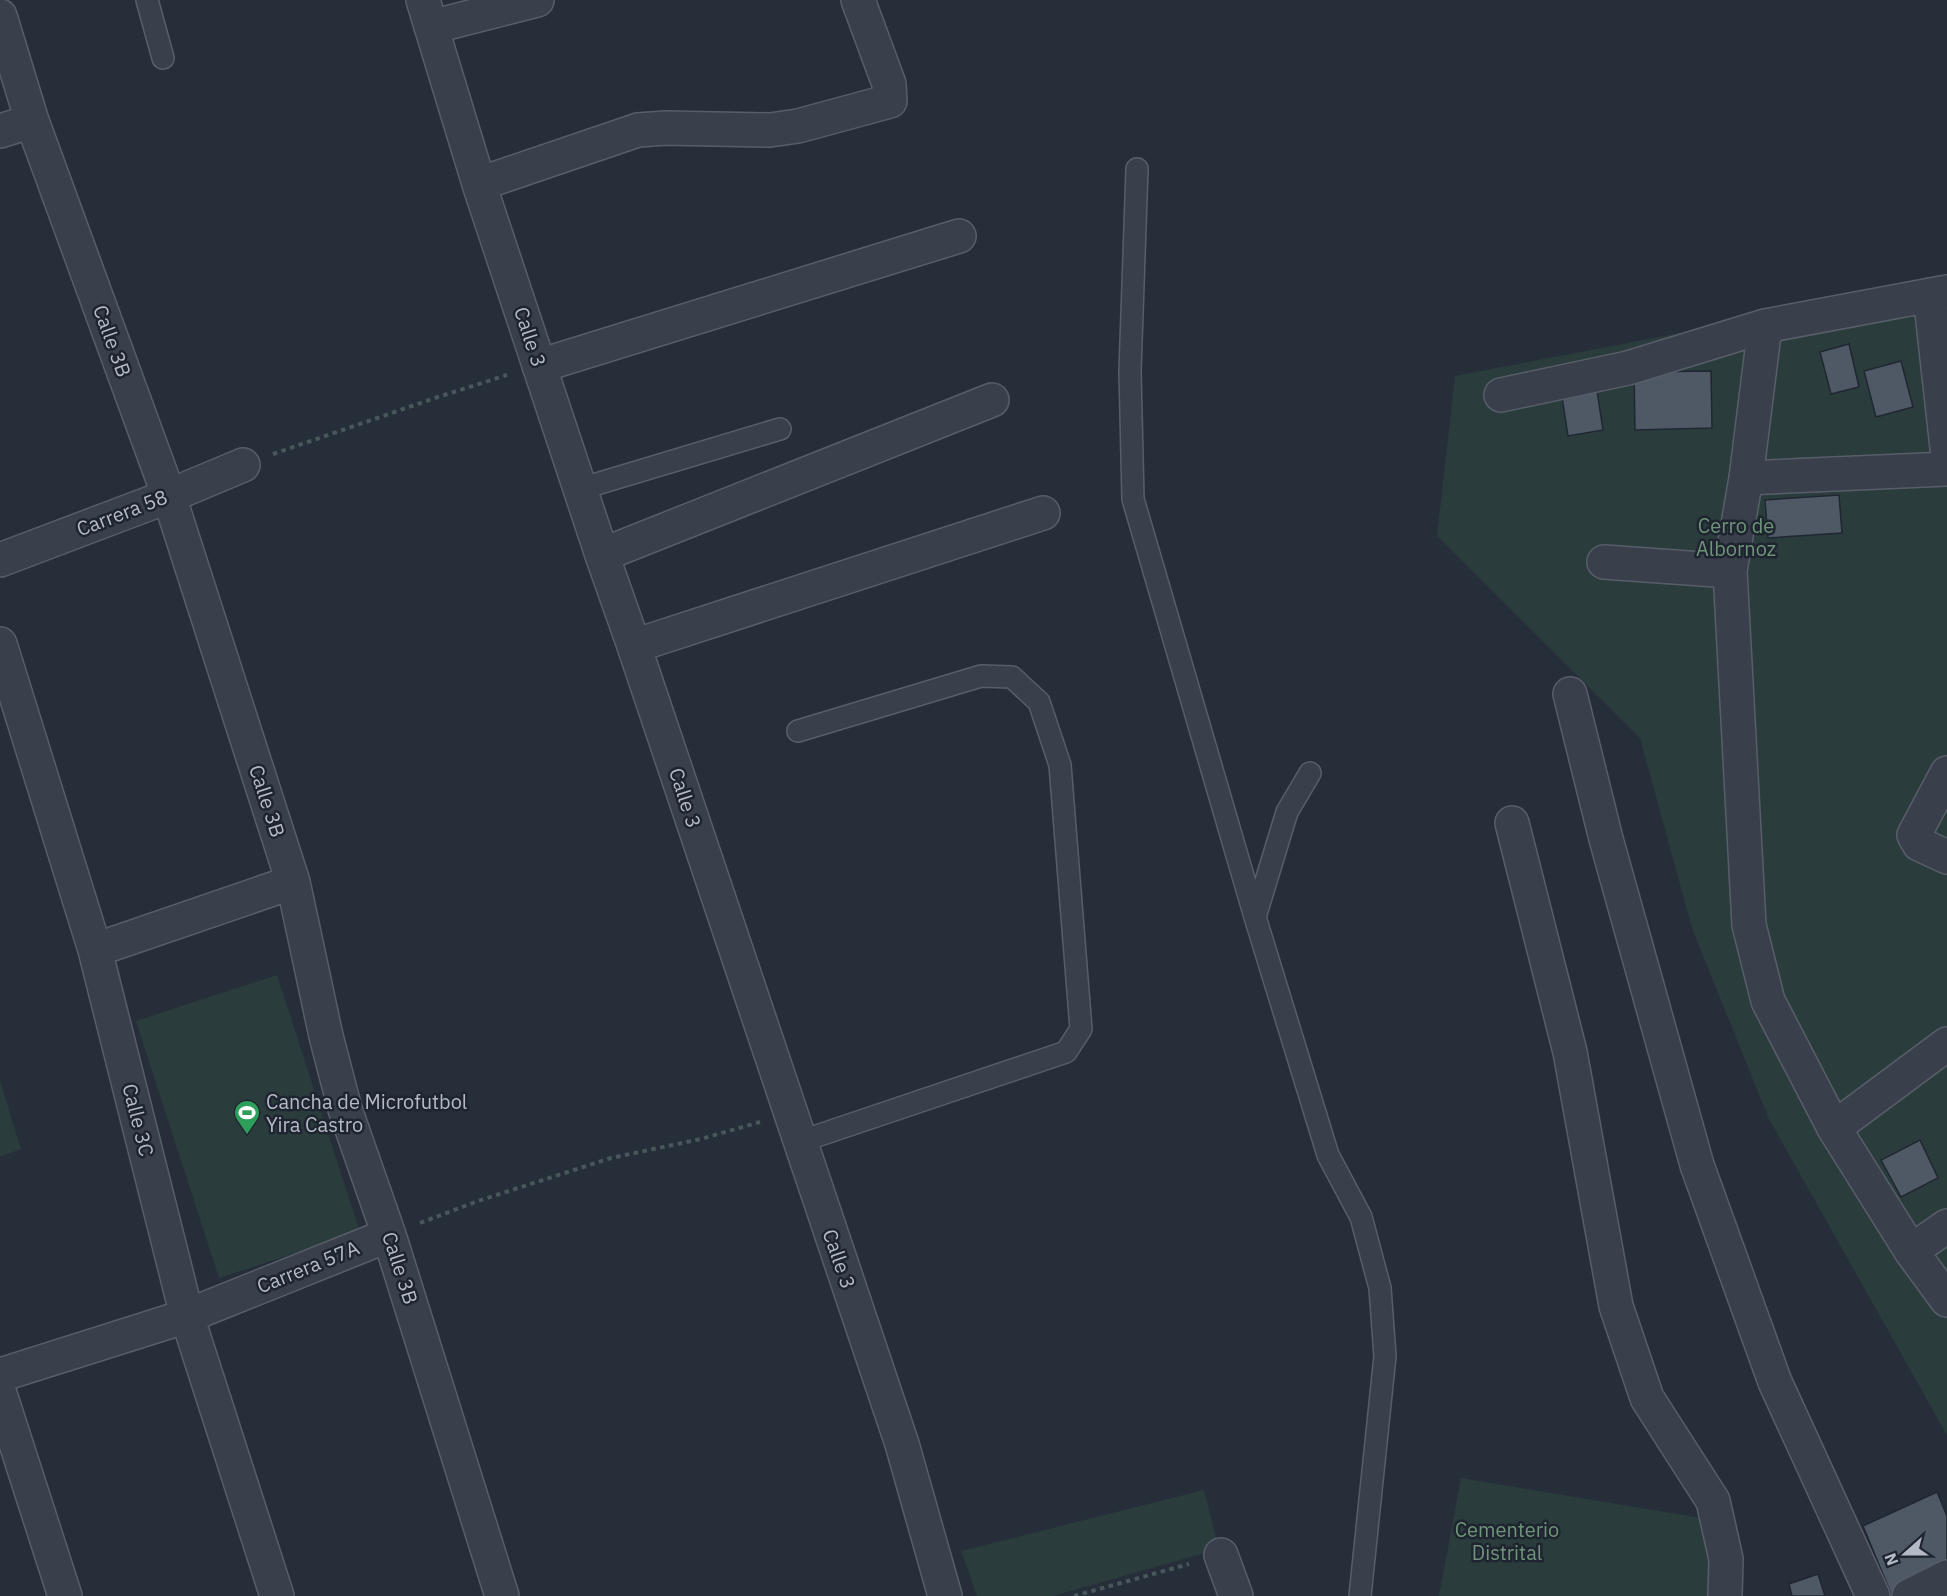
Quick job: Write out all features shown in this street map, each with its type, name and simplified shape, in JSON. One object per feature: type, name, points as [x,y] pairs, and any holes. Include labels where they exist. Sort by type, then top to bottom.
[{"type":"street","points":[[427,13],[537,0]]},
{"type":"street","points":[[479,184],[638,130],[666,128],[770,130],[798,126],[890,101],[889,84],[858,0]]},
{"type":"street","name":"Calle 3","points":[[427,13],[479,184],[580,489],[902,1444],[945,1596]]},
{"type":"street","name":"Calle 3B","points":[[0,16],[32,121],[169,496],[293,882],[326,1036],[345,1109],[389,1235],[502,1596]]},
{"type":"street","points":[[0,131],[32,121]]},
{"type":"street","points":[[540,366],[959,236]]},
{"type":"street","points":[[1501,395],[1628,368],[1765,326],[1938,293],[1947,448]]},
{"type":"street","points":[[1765,326],[1746,478],[1730,572],[1749,925],[1768,1001],[1834,1128],[1911,1251],[1947,1300]]},
{"type":"street","points":[[602,555],[992,400]]},
{"type":"street","name":"Carrera 58","points":[[0,560],[169,496],[243,465]]},
{"type":"street","points":[[1746,478],[1947,469]]},
{"type":"street","points":[[634,646],[1043,513]]},
{"type":"street","points":[[1604,562],[1730,572]]},
{"type":"street","name":"Calle 3C","points":[[0,644],[95,950],[187,1316],[277,1596]]},
{"type":"street","points":[[1569,694],[1606,839],[1697,1165],[1775,1382],[1873,1596]]},
{"type":"street","points":[[1947,773],[1914,835],[1919,844],[1947,857]]},
{"type":"street","points":[[1512,823],[1570,1052],[1616,1306],[1647,1398],[1713,1501],[1726,1559],[1725,1596]]},
{"type":"street","points":[[95,950],[293,882]]},
{"type":"street","points":[[1834,1128],[1947,1044]]},
{"type":"street","points":[[1911,1251],[1947,1226]]},
{"type":"street","name":"Carrera 57A","points":[[0,1375],[187,1316],[389,1235]]},
{"type":"street","points":[[0,1394],[65,1596]]},
{"type":"street","points":[[1221,1555],[1236,1596]]},
{"type":"street","points":[[1909,1596],[1947,1577]]},
{"type":"lane","points":[[147,0],[163,58]]},
{"type":"lane","points":[[1137,169],[1130,371],[1133,500],[1328,1155],[1361,1217],[1380,1287],[1385,1356],[1360,1596]]},
{"type":"lane","points":[[580,489],[780,429]]},
{"type":"lane","points":[[794,1128],[1066,1052],[1081,1029],[1060,765],[1039,702],[1012,677],[981,676],[798,731]]},
{"type":"lane","points":[[1255,916],[1287,812],[1310,772]]},
{"type":"path","points":[[243,465],[438,397],[540,366]]},
{"type":"path","points":[[389,1235],[478,1201],[610,1158],[701,1139],[794,1128]]},
{"type":"path","points":[[1074,1596],[1221,1555]]},
{"type":"green space","name":"Cerro de Albornoz","points":[[1947,282],[1947,1435],[1769,1119],[1692,928],[1640,738],[1437,536],[1455,376]]},
{"type":"green space","points":[[277,975],[360,1232],[219,1278],[136,1021]]},
{"type":"green space","points":[[0,1081],[21,1149],[0,1157]]},
{"type":"green space","name":"Cementerio Distrital","points":[[1461,1478],[1726,1522],[1734,1596],[1439,1596]]},
{"type":"green space","points":[[1204,1490],[1219,1549],[1053,1596],[977,1596],[961,1551]]},
{"type":"building","points":[[1849,344],[1859,387],[1831,394],[1820,352]]},
{"type":"building","points":[[1901,361],[1913,407],[1876,417],[1864,371]]},
{"type":"building","points":[[1711,371],[1712,428],[1635,430],[1634,372]]},
{"type":"building","points":[[1597,391],[1603,430],[1568,436],[1562,397]]},
{"type":"building","points":[[1839,495],[1842,533],[1768,538],[1765,500]]},
{"type":"building","points":[[1920,1140],[1938,1178],[1901,1197],[1881,1160]]},
{"type":"building","points":[[1937,1492],[1947,1516],[1947,1569],[1892,1596],[1863,1526]]},
{"type":"building","points":[[1818,1574],[1825,1596],[1792,1596],[1789,1584]]},
{"type":"place","name":"Cancha de Microfutbol Yira Castro","points":[[247,1136]]}]
